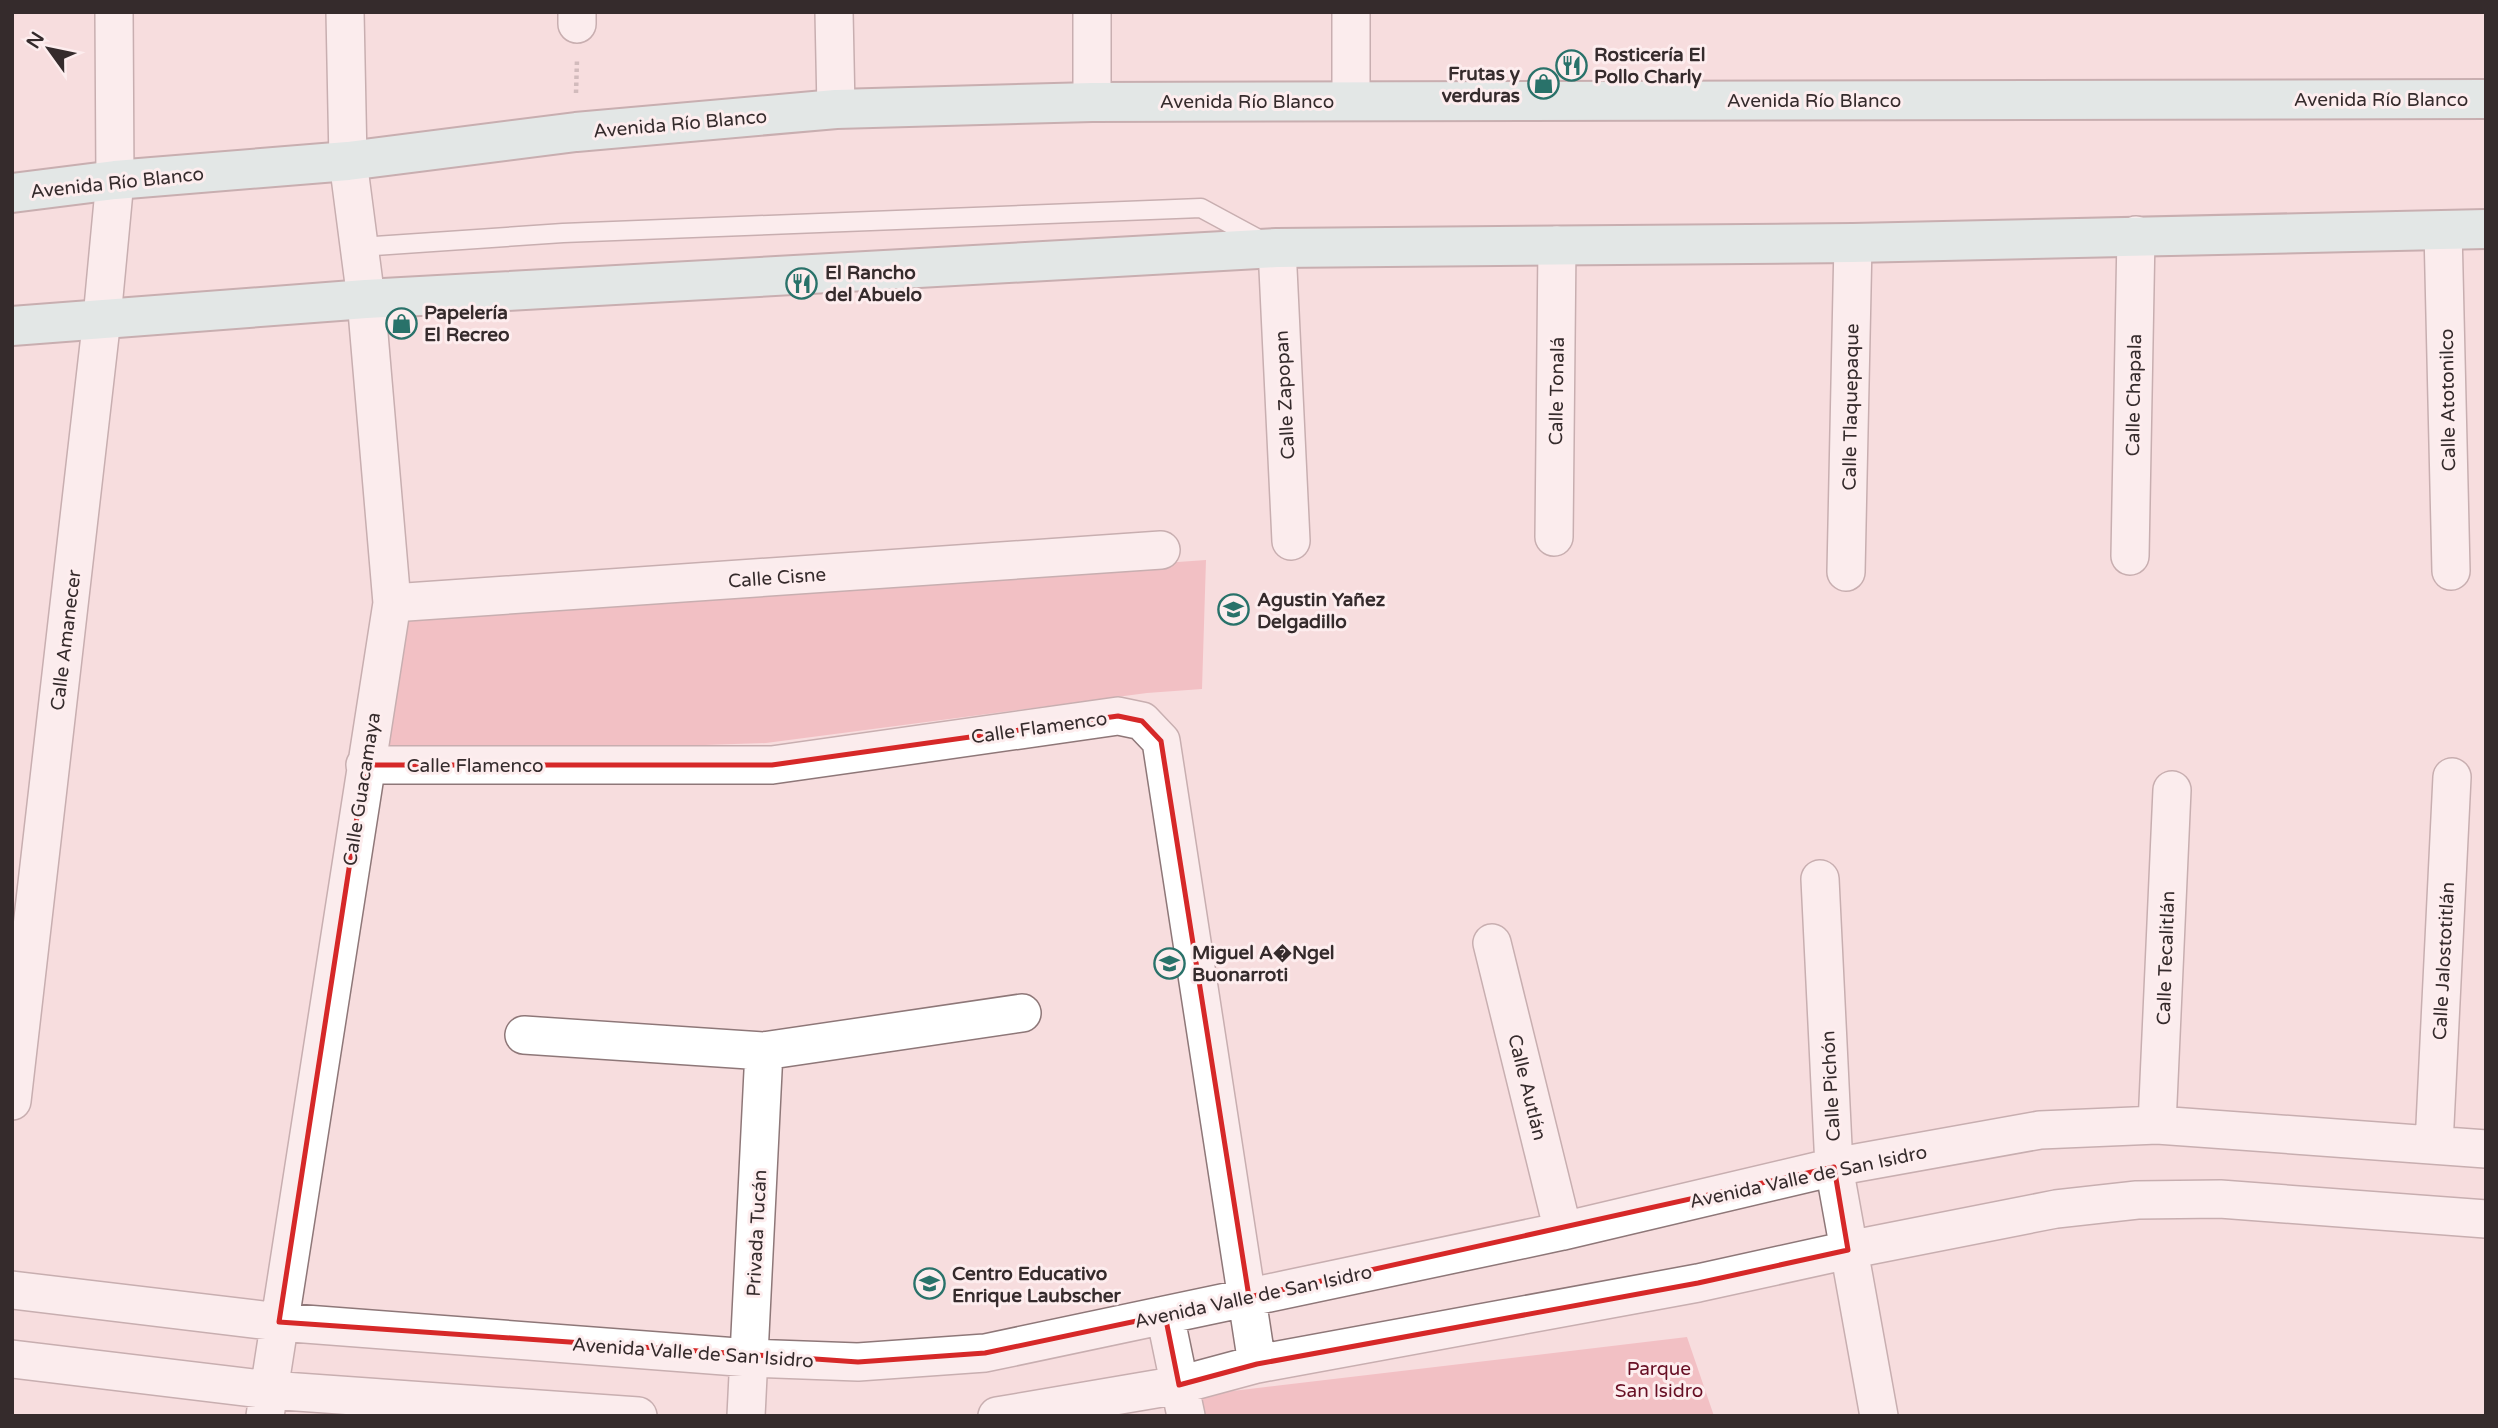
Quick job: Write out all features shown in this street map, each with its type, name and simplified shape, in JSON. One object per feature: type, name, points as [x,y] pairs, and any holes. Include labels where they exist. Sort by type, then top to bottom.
[{"type":"street","name":"Calle Amanecer","points":[[12,1101],[102,318],[115,180],[114,12]]},
{"type":"street","name":"Calle Guacamaya","points":[[267,1403],[392,603],[366,299],[348,161],[345,12]]},
{"type":"street","points":[[834,12],[836,109]]},
{"type":"street","points":[[1091,102],[1092,12]]},
{"type":"street","points":[[1351,12],[1351,101]]},
{"type":"street","name":"Avenida Río Blanco","points":[[12,193],[115,180],[348,161],[576,132],[836,109],[1091,102],[2486,99]]},
{"type":"street","points":[[12,326],[366,299],[1277,248],[1853,243],[2486,229]]},
{"type":"street","name":"Calle Atotonilco","points":[[2444,230],[2451,571]]},
{"type":"street","name":"Calle Chapala","points":[[2130,556],[2136,235]]},
{"type":"street","name":"Calle Tlaquepaque","points":[[1846,572],[1853,243]]},
{"type":"street","name":"Calle Tonalá","points":[[1554,537],[1557,245]]},
{"type":"street","name":"Calle Zapopan","points":[[1277,248],[1291,541]]},
{"type":"street","name":"Calle Cisne","points":[[392,603],[1161,550]]},
{"type":"street","name":"Calle Flamenco","points":[[365,765],[772,765],[1118,716],[1142,721],[1161,741],[1249,1297],[1257,1364]]},
{"type":"street","name":"Calle Jalostotitlán","points":[[2434,1145],[2452,778]]},
{"type":"street","name":"Calle Tecalitlán","points":[[2157,1125],[2172,790]]},
{"type":"street","name":"Calle Pichón","points":[[1820,879],[1834,1167],[1880,1416]]},
{"type":"street","name":"Calle Autlán","points":[[1492,943],[1563,1231]]},
{"type":"street","points":[[524,1035],[764,1051],[1022,1013]]},
{"type":"street","name":"Privada Tucán","points":[[746,1416],[764,1051]]},
{"type":"street","name":"Avenida Valle de San Isidro","points":[[12,1290],[279,1322],[751,1357],[858,1362],[918,1360],[985,1353],[1563,1231],[1834,1167],[2040,1130],[2157,1125],[2486,1149]]},
{"type":"street","points":[[997,1416],[1182,1400],[1257,1364],[1698,1283],[2056,1209],[2137,1200],[2220,1199],[2486,1219]]},
{"type":"street","points":[[1165,1315],[1182,1400]]},
{"type":"street","points":[[12,1359],[267,1403],[638,1416]]},
{"type":"lane","points":[[360,247],[563,233],[1201,208],[1277,248]]},
{"type":"path","points":[[576,132],[577,18]]},
{"type":"highlighted area","points":[[1118,716],[1142,721],[1161,741],[1249,1297],[1834,1167],[1848,1250],[1698,1283],[1257,1364],[1179,1385],[1165,1315],[985,1353],[858,1362],[279,1322],[365,765],[772,765]]},
{"type":"green space","points":[[1206,560],[1202,689],[1147,693],[766,743],[385,756],[402,617]]},
{"type":"green space","name":"Parque San Isidro","points":[[1687,1337],[1714,1416],[1196,1416],[1191,1396]]},
{"type":"place","name":"Rosticería El Pollo Charly","points":[[1571,65]]},
{"type":"place","name":"Frutas y verduras","points":[[1543,84]]},
{"type":"place","name":"El Rancho del Abuelo","points":[[802,283]]},
{"type":"place","name":"Papelería El Recreo","points":[[401,323]]},
{"type":"place","name":"Agustin Yañez Delgadillo","points":[[1234,610]]},
{"type":"place","name":"Miguel A�Ngel Buonarroti","points":[[1169,963]]},
{"type":"place","name":"Centro Educativo Enrique Laubscher","points":[[929,1284]]}]
